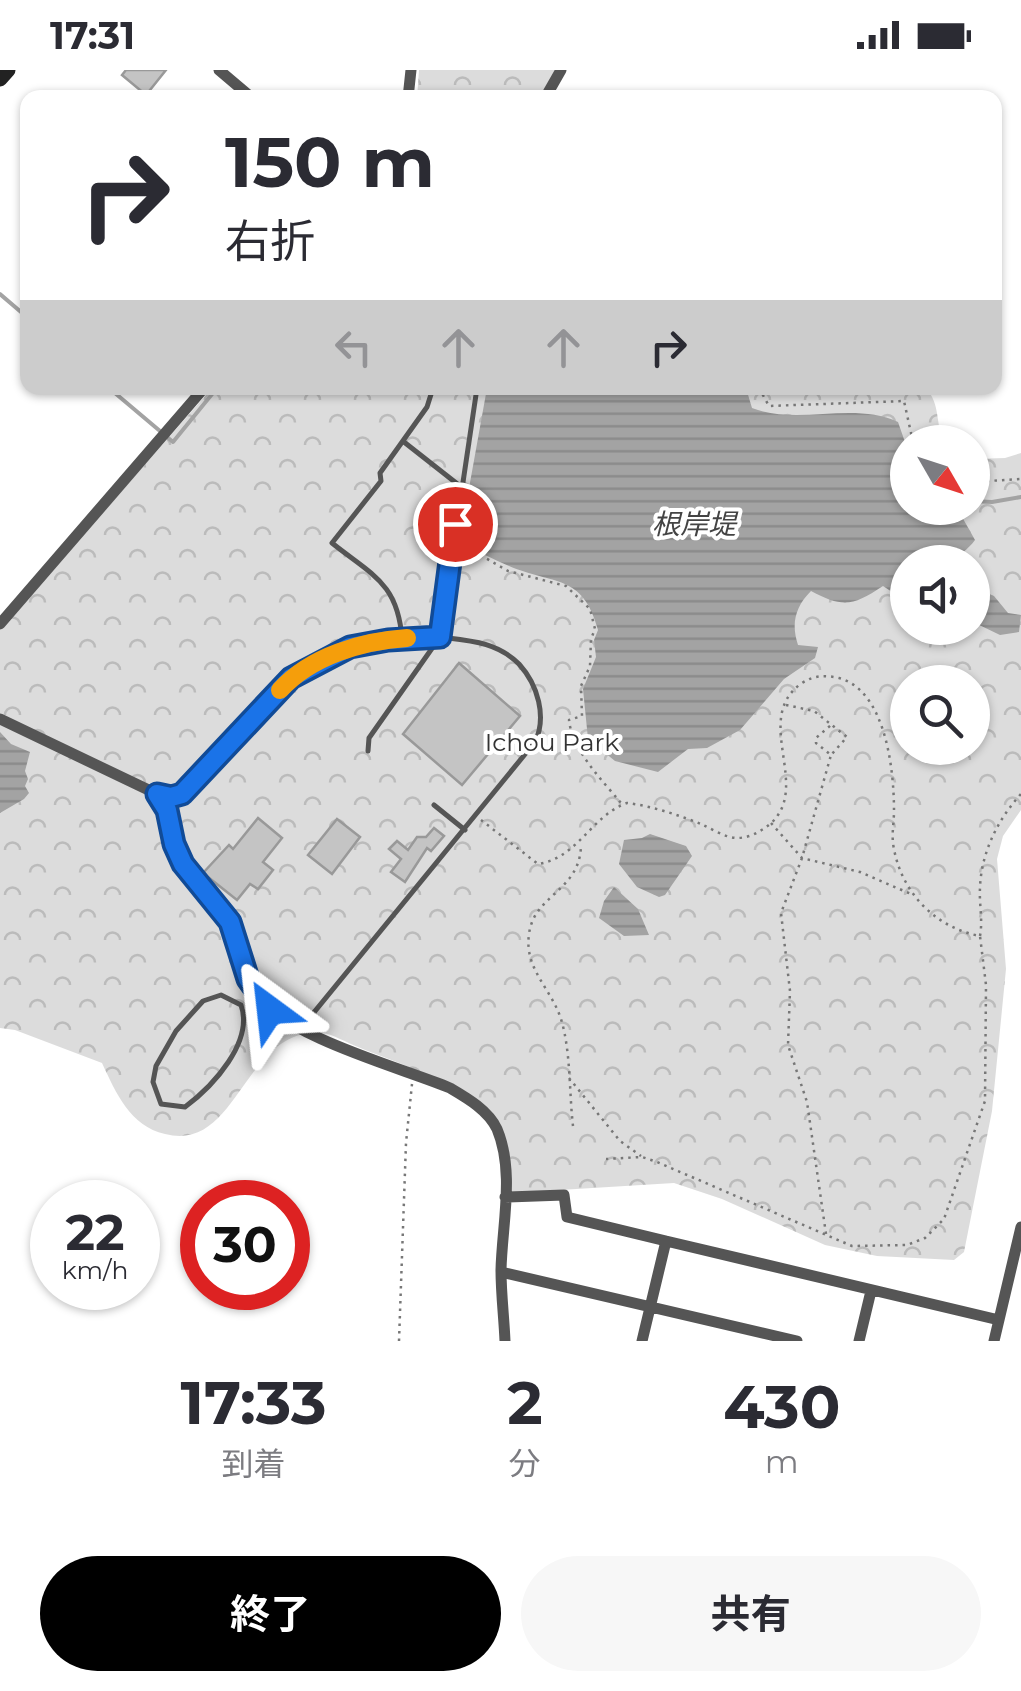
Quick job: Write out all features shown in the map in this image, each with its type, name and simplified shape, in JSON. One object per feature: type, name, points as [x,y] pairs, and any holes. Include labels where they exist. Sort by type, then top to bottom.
[{"type":"street","points":[[0,79],[8,70]]},
{"type":"street","points":[[219,70],[243,90]]},
{"type":"street","points":[[0,624],[198,395]]},
{"type":"street","points":[[0,719],[157,794],[167,810],[183,864],[230,922],[248,979],[281,1019],[467,1098],[490,1118],[505,1159],[501,1272],[505,1341]]},
{"type":"street","points":[[505,1197],[564,1194],[568,1218],[999,1320]]},
{"type":"street","points":[[994,1341],[1020,1232]]},
{"type":"street","points":[[642,1341],[666,1241]]},
{"type":"street","points":[[501,1272],[798,1341]]},
{"type":"street","points":[[859,1341],[871,1291]]},
{"type":"lane","points":[[402,638],[394,596],[332,543],[381,482],[380,472],[404,442],[430,395]]},
{"type":"lane","points":[[368,751],[369,738],[440,637],[476,395]]},
{"type":"lane","points":[[404,442],[460,486]]},
{"type":"lane","points":[[157,794],[182,794],[291,678],[350,647],[402,638],[440,637],[491,645],[524,670],[542,711],[542,727],[536,742],[301,1029]]},
{"type":"lane","points":[[434,805],[464,830]]},
{"type":"lane","points":[[220,995],[241,1005],[245,1018],[229,1060],[202,1094],[185,1107],[160,1104],[153,1082],[156,1066],[176,1031],[204,1001],[220,995]]},
{"type":"path","points":[[762,395],[768,406],[904,402],[909,425]]},
{"type":"path","points":[[990,481],[1021,478]]},
{"type":"path","points":[[460,542],[464,548],[508,571],[566,586],[590,609],[595,628],[591,639],[593,653],[581,686],[582,716],[570,720],[570,725],[580,750],[622,804]]},
{"type":"path","points":[[476,816],[538,864],[560,858],[622,804],[664,812],[740,838],[771,824],[787,800],[780,735],[785,705],[800,685],[824,676],[846,680],[868,700],[885,733],[894,849],[912,895]]},
{"type":"path","points":[[785,705],[814,711],[846,736],[831,756],[782,913],[791,1010],[787,1036],[807,1102],[826,1236]]},
{"type":"path","points":[[831,725],[816,738],[816,743],[831,756]]},
{"type":"path","points":[[568,1076],[611,1131],[642,1157],[826,1236],[865,1248],[908,1245],[924,1238],[944,1219],[984,1101],[986,985],[980,936],[980,884],[990,840],[1021,794]]},
{"type":"path","points":[[771,824],[802,858],[860,872],[912,895],[956,930],[980,936]]},
{"type":"path","points":[[572,1126],[561,1019],[533,968],[529,933],[539,910],[574,875],[581,842]]},
{"type":"path","points":[[399,1341],[406,1143],[414,1073]]},
{"type":"path","points":[[606,1159],[642,1157]]},
{"type":"green space","points":[[419,70],[556,70],[543,90],[418,90]]},
{"type":"green space","name":"Ichou Park","points":[[206,395],[930,395],[939,425],[890,425],[890,525],[990,525],[990,458],[1021,453],[1021,810],[1003,836],[997,859],[1006,969],[992,1111],[964,1252],[954,1260],[877,1256],[825,1245],[722,1199],[674,1183],[511,1193],[500,1123],[415,1070],[322,1033],[296,1036],[275,1049],[226,1109],[210,1125],[190,1135],[165,1134],[142,1124],[126,1107],[102,1063],[0,1028],[0,630]]},
{"type":"water","name":"根岸堤","points":[[486,395],[748,395],[752,408],[770,413],[881,416],[899,425],[890,425],[890,525],[967,525],[975,540],[971,545],[890,545],[890,591],[883,586],[864,598],[848,602],[811,591],[798,610],[795,630],[798,645],[818,647],[815,658],[784,679],[740,730],[707,748],[688,749],[658,772],[615,761],[588,739],[583,689],[596,657],[594,640],[598,630],[584,599],[564,584],[459,544]]},
{"type":"water","points":[[990,594],[1008,613],[1021,615],[1019,632],[1000,635],[990,630]]},
{"type":"water","points":[[0,732],[11,744],[30,752],[25,771],[29,793],[0,813]]},
{"type":"water","points":[[650,834],[686,846],[692,856],[665,895],[659,897],[637,887],[619,864],[624,840]]},
{"type":"water","points":[[614,887],[638,909],[649,935],[624,936],[599,918]]},
{"type":"building","points":[[126,70],[166,70],[150,90],[140,90],[122,75]]},
{"type":"building","points":[[459,663],[520,716],[462,785],[403,734]]},
{"type":"building","points":[[258,818],[282,838],[263,862],[273,870],[258,889],[250,884],[237,900],[203,873],[229,845],[233,849]]},
{"type":"building","points":[[337,819],[360,837],[332,874],[308,855]]},
{"type":"building","points":[[434,828],[444,836],[431,851],[427,848],[405,882],[391,872],[401,859],[389,849],[397,841],[408,850],[417,837],[426,837]]},
{"type":"waterway","points":[[0,294],[20,311]]},
{"type":"waterway","points":[[117,395],[173,442],[211,395]]},
{"type":"waterway","points":[[990,502],[1021,497]]},
{"type":"slow traffic","points":[[280,690],[291,678],[350,647],[407,638]]},
{"type":"route","points":[[270,1010],[248,979],[230,922],[183,864],[164,800],[157,794],[182,794],[291,678],[350,647],[440,637],[455,524]]}]
